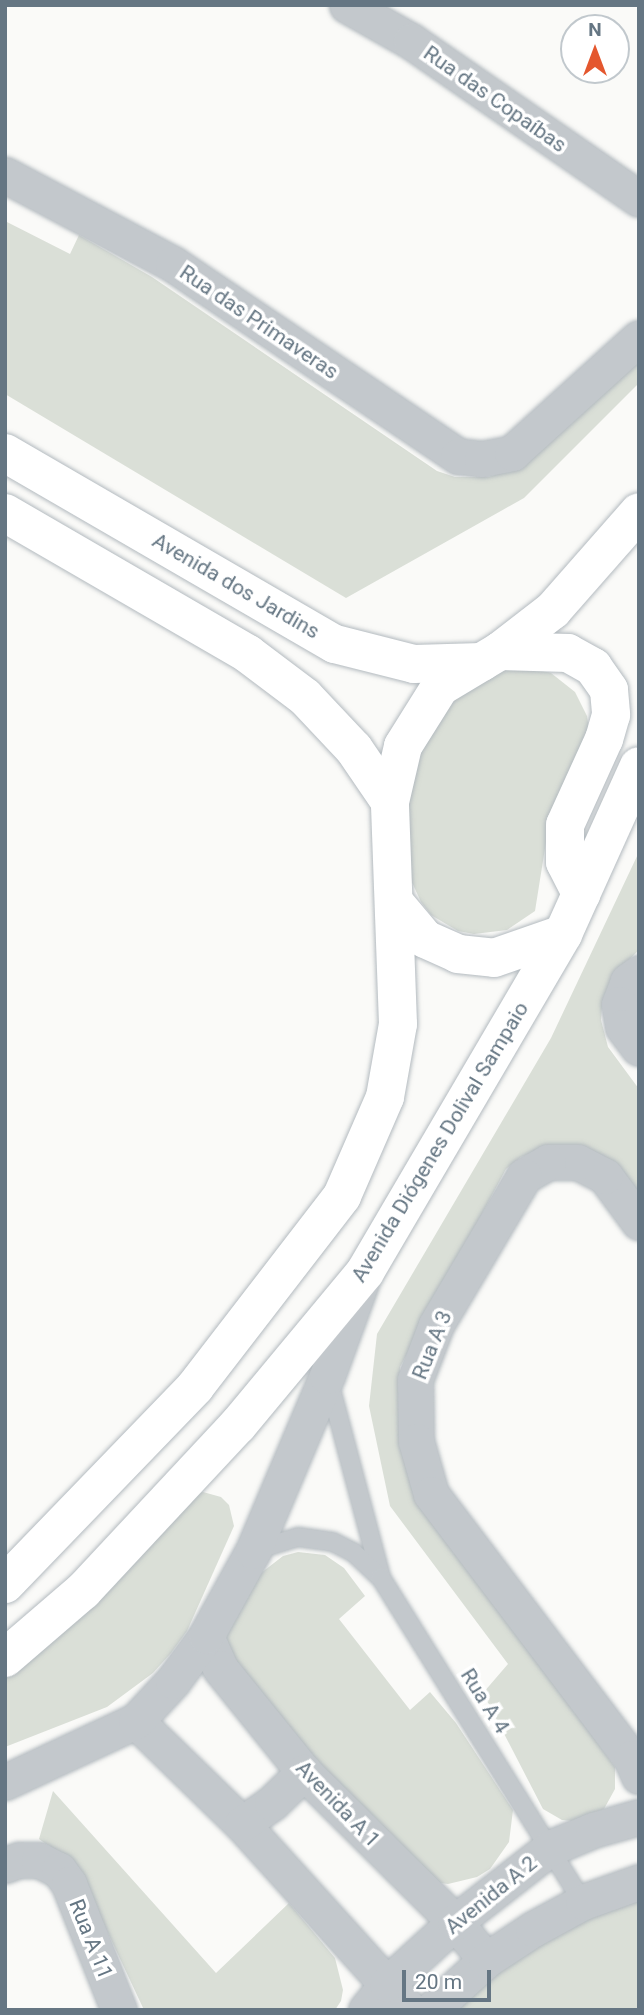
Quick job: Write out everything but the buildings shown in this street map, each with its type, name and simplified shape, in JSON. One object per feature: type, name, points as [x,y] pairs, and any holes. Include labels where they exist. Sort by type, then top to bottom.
[{"type":"street","name":"Rua das Copaíbas","points":[[347,5],[411,41],[639,199]]},
{"type":"street","name":"Rua das Primaveras","points":[[5,175],[173,264],[458,456],[482,459],[512,453],[639,338]]},
{"type":"street","name":"Avenida dos Jardins","points":[[5,453],[335,643],[414,664],[492,656],[568,653],[593,667],[609,690],[611,715],[604,739],[565,824],[565,862],[581,894]]},
{"type":"street","points":[[5,1584],[195,1387],[342,1196],[385,1097],[396,1036],[390,802],[402,746],[440,687],[492,656],[553,610],[639,512]]},
{"type":"street","points":[[5,513],[248,654],[305,697],[354,750],[390,802]]},
{"type":"street","name":"Avenida Diógenes Dolival Sampaio","points":[[5,1657],[83,1591],[238,1425],[365,1272],[563,934],[639,766]]},
{"type":"street","points":[[394,901],[425,939],[458,954],[494,958],[563,934]]},
{"type":"street","points":[[631,1038],[618,1004],[628,981],[639,973]]},
{"type":"street","name":"Rua A 3","points":[[639,1222],[605,1176],[577,1162],[548,1162],[524,1176],[436,1325],[415,1380],[416,1441],[431,1494],[631,1758],[639,1776]]},
{"type":"street","points":[[5,1782],[136,1721],[173,1681],[206,1636],[253,1551],[327,1376],[365,1272]]},
{"type":"street","name":"Avenida A 1","points":[[206,1636],[220,1668],[304,1773],[454,1922],[486,1960]]},
{"type":"street","points":[[136,1721],[242,1824],[388,2001]]},
{"type":"street","points":[[242,1824],[272,1803],[304,1773]]},
{"type":"street","name":"Avenida A 2","points":[[388,2001],[454,1922],[550,1848],[593,1830],[639,1816]]},
{"type":"street","name":"Rua A 11","points":[[5,1866],[19,1860],[39,1860],[58,1870],[69,1884],[119,2010]]},
{"type":"street","points":[[431,2010],[486,1960],[583,1902],[639,1882]]},
{"type":"lane","name":"Rua A 4","points":[[327,1376],[381,1578]]},
{"type":"lane","name":"Rua A 4","points":[[253,1551],[282,1539],[313,1538],[333,1542],[353,1552],[381,1578],[583,1902]]},
{"type":"shaded area","points":[[5,221],[70,254],[79,235],[152,277],[437,471],[455,477],[489,477],[517,467],[639,354],[639,383],[524,498],[346,598],[5,394]]},
{"type":"shaded area","points":[[536,669],[551,673],[575,692],[587,716],[589,730],[546,842],[535,911],[507,930],[474,934],[458,931],[431,915],[421,902],[405,867],[400,845],[424,734],[459,695],[505,670]]},
{"type":"shaded area","points":[[639,852],[639,950],[613,975],[602,1007],[601,1020],[608,1047],[639,1089],[639,1199],[538,1150],[521,1157],[506,1169],[400,1367],[399,1392],[422,1501],[615,1767],[615,1789],[604,1809],[574,1821],[562,1820],[543,1809],[483,1693],[508,1664],[390,1506],[369,1406],[377,1334],[551,1038]]},
{"type":"shaded area","points":[[203,1492],[221,1497],[229,1505],[234,1526],[187,1631],[171,1653],[153,1673],[107,1707],[5,1747],[5,1674],[193,1495]]},
{"type":"shaded area","points":[[298,1552],[325,1555],[344,1568],[365,1596],[339,1619],[410,1710],[430,1692],[456,1723],[513,1810],[509,1842],[490,1869],[477,1877],[448,1884],[433,1882],[240,1681],[226,1641],[228,1630],[252,1580],[283,1556]]},
{"type":"shaded area","points":[[53,1791],[216,1973],[289,1903],[335,1958],[343,1990],[341,2001],[335,2010],[144,2010],[86,1886],[70,1861],[39,1839]]},
{"type":"shaded area","points":[[639,1893],[639,2010],[446,2010],[520,1949]]}]
